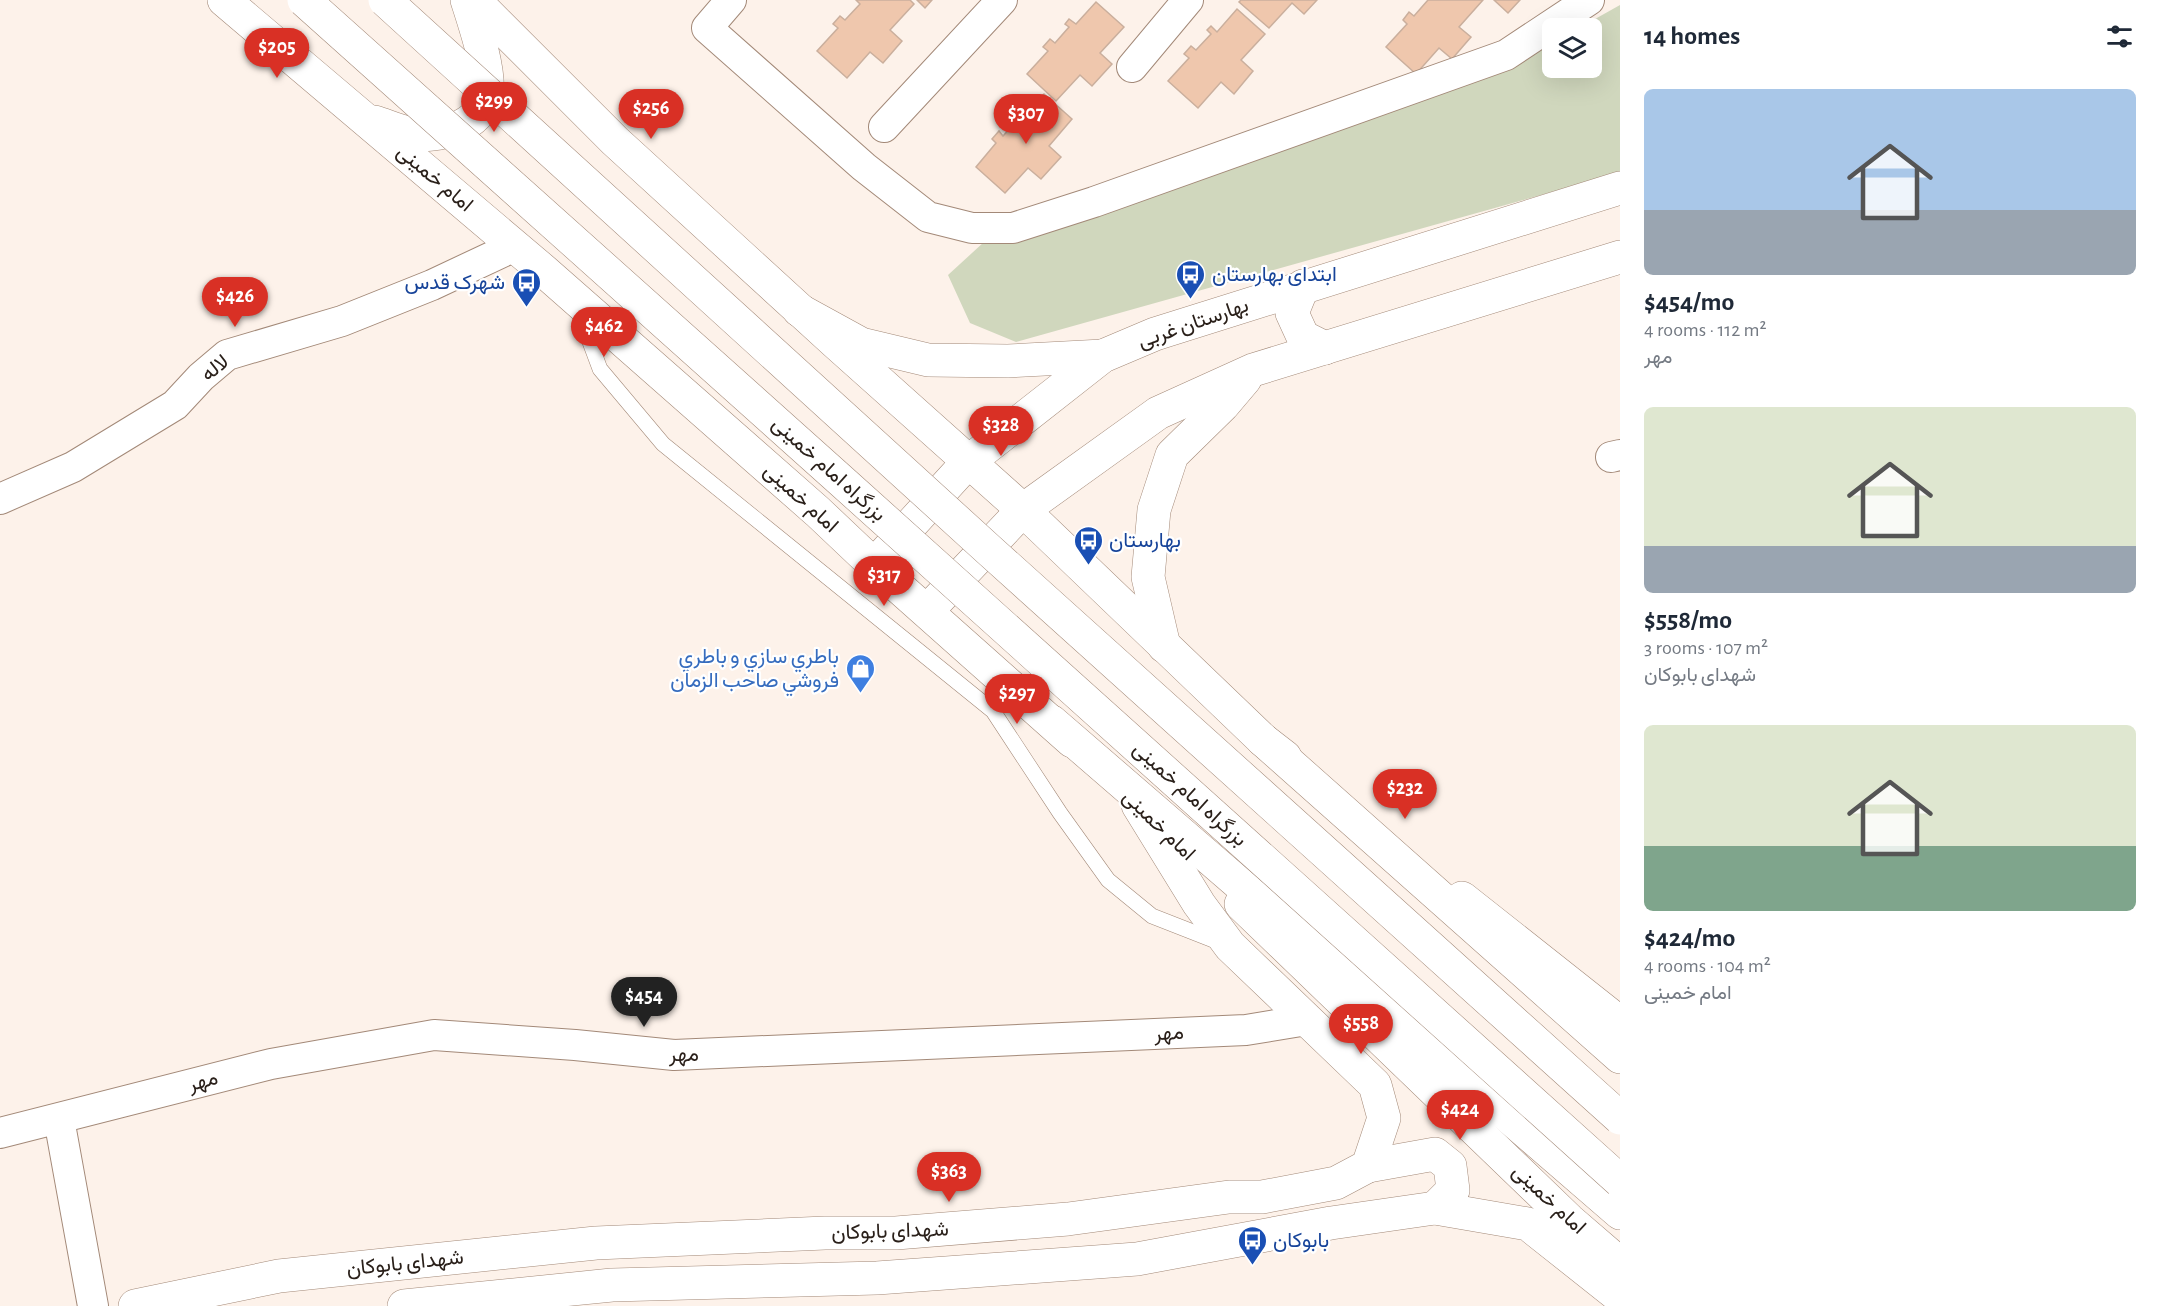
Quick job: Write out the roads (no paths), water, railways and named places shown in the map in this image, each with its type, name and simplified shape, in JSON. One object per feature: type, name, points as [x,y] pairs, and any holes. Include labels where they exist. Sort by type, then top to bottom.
[{"type":"main road","name":"امام خمینی","points":[[224,0],[573,296],[1052,722],[1569,1220],[1620,1264]]},
{"type":"main road","name":"بزرگراه امام خمینی","points":[[304,0],[1620,1181]]},
{"type":"main road","points":[[385,0],[1007,566],[1620,1118]]},
{"type":"main road","points":[[364,118],[410,134],[438,134],[473,119],[482,109],[487,95],[487,79],[478,36],[467,0]]},
{"type":"main road","points":[[474,0],[615,141],[799,310],[1023,510],[1263,741],[1620,1057]]},
{"type":"main road","name":"بهارستان غربی","points":[[874,565],[968,462],[1103,356],[1155,334],[1620,188]]},
{"type":"main road","points":[[927,611],[1023,510],[1158,412],[1253,370],[1620,258]]},
{"type":"main road","points":[[1304,286],[1292,313],[1303,337],[1325,348]]},
{"type":"main road","points":[[799,310],[861,344],[928,360],[1008,361],[1103,356]]},
{"type":"main road","points":[[1164,646],[1148,576],[1154,510],[1172,455],[1223,405],[1253,370]]},
{"type":"main road","points":[[1052,722],[1620,1213]]},
{"type":"main road","points":[[1263,741],[1620,1023]]},
{"type":"main road","points":[[1138,805],[1199,904],[1230,946],[1375,1085],[1384,1118],[1368,1166]]},
{"type":"main road","name":"شهدای بابوکان","points":[[135,1306],[279,1276],[596,1243],[825,1233],[896,1233],[1068,1219],[1229,1197],[1262,1197],[1336,1183],[1368,1166],[1435,1154],[1450,1166],[1453,1190],[1435,1208]]},
{"type":"main road","name":"شهدای بابوکان","points":[[404,1306],[612,1286],[876,1278],[1137,1259],[1331,1223],[1435,1208],[1528,1224],[1620,1297]]},
{"type":"street","points":[[731,0],[707,28],[864,167],[928,216],[972,228],[1013,228],[1084,205],[1506,55],[1589,0]]},
{"type":"street","points":[[884,127],[1002,0]]},
{"type":"street","points":[[1132,67],[1188,0]]},
{"type":"street","name":"لاله","points":[[0,499],[73,467],[175,405],[201,377],[227,355],[342,321],[432,285],[515,246]]},
{"type":"street","name":"مهر","points":[[0,1133],[271,1064],[434,1035],[674,1055],[1246,1029],[1307,1020]]},
{"type":"street","points":[[58,1119],[93,1306]]},
{"type":"lane","points":[[573,296],[600,369],[663,444],[993,711],[1060,813],[1108,880],[1152,916],[1230,946]]},
{"type":"place","name":"ابتدای بهارستان","points":[[1191,300]]},
{"type":"place","name":"شهرک قدس","points":[[526,308]]},
{"type":"place","name":"بهارستان","points":[[1088,566]]},
{"type":"place","name":"باطري سازي و باطري فروشي صاحب الزمان","points":[[860,694]]},
{"type":"place","name":"بابوکان","points":[[1252,1266]]}]
